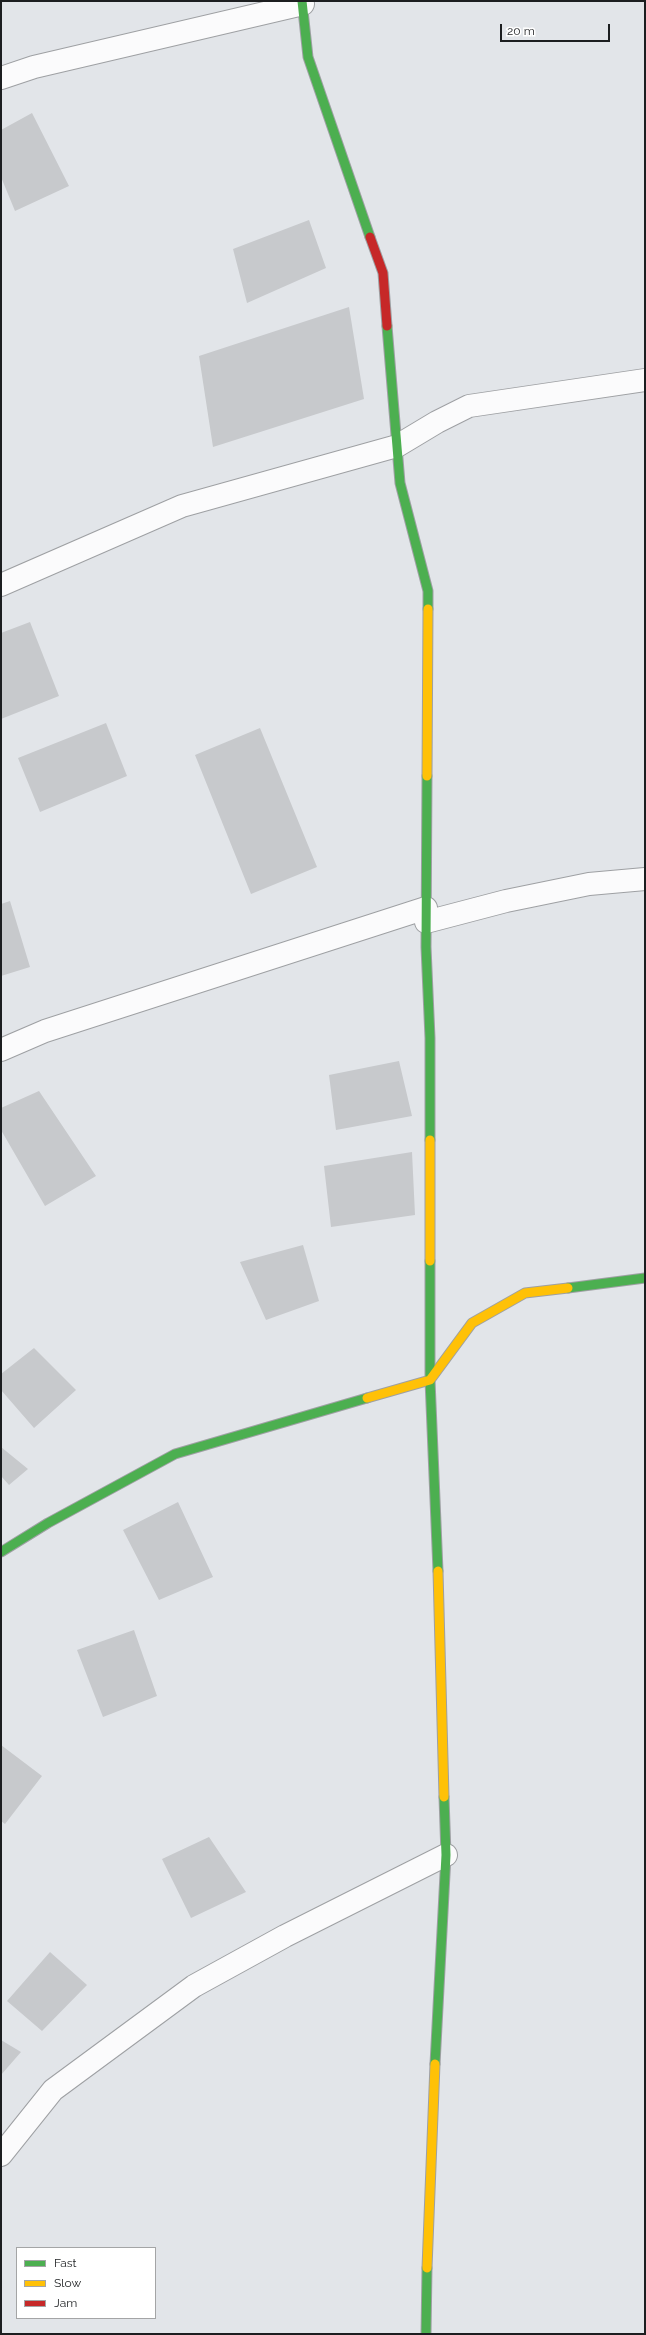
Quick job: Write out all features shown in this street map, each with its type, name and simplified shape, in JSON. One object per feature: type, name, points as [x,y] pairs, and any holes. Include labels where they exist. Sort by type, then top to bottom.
[{"type":"street","points":[[1,78],[34,67],[303,2],[308,57],[383,274],[400,483],[428,591],[426,915],[430,1038],[430,1380],[436,1501],[446,1855],[428,2205],[426,2334]]},
{"type":"street","points":[[1,585],[182,506],[397,446],[437,422],[469,406],[645,380]]},
{"type":"street","points":[[1,1050],[46,1031],[426,915],[588,884],[645,879]]},
{"type":"street","points":[[1,1552],[48,1523],[175,1454],[430,1380],[472,1323],[524,1293],[645,1278]]},
{"type":"street","points":[[1,2155],[53,2090],[194,1986],[285,1936],[446,1855]]},
{"type":"building","points":[[32,113],[69,186],[15,211],[1,177],[1,130]]},
{"type":"building","points":[[309,220],[326,268],[247,303],[233,249]]},
{"type":"building","points":[[349,307],[364,399],[213,447],[199,356]]},
{"type":"building","points":[[30,622],[59,696],[1,719],[1,633]]},
{"type":"building","points":[[106,723],[127,776],[40,812],[18,758]]},
{"type":"building","points":[[260,728],[317,867],[251,894],[195,755]]},
{"type":"building","points":[[10,901],[30,967],[1,976],[1,904]]},
{"type":"building","points":[[399,1061],[412,1116],[336,1130],[329,1075]]},
{"type":"building","points":[[39,1091],[96,1176],[45,1206],[1,1130],[1,1108]]},
{"type":"building","points":[[412,1152],[415,1215],[331,1227],[324,1166]]},
{"type":"building","points":[[303,1245],[319,1301],[266,1320],[240,1262]]},
{"type":"building","points":[[34,1348],[76,1390],[34,1428],[1,1390],[1,1374]]},
{"type":"building","points":[[1,1447],[28,1469],[9,1485],[1,1476]]},
{"type":"building","points":[[178,1502],[213,1577],[159,1600],[123,1530]]},
{"type":"building","points":[[134,1630],[157,1696],[103,1717],[77,1650]]},
{"type":"building","points":[[1,1745],[42,1776],[5,1824],[1,1821]]},
{"type":"building","points":[[209,1837],[246,1892],[191,1918],[162,1859]]},
{"type":"building","points":[[50,1952],[87,1985],[42,2031],[7,2001]]},
{"type":"building","points":[[1,2040],[21,2052],[1,2075]]},
{"type":"traffic: fast","points":[[302,1],[308,57],[370,237]]},
{"type":"traffic: fast","points":[[387,326],[400,483],[428,591],[428,609]]},
{"type":"traffic: fast","points":[[427,776],[426,947],[430,1038],[430,1140]]},
{"type":"traffic: fast","points":[[430,1261],[430,1380],[438,1571]]},
{"type":"traffic: fast","points":[[568,1288],[645,1278]]},
{"type":"traffic: fast","points":[[1,1552],[48,1523],[175,1454],[367,1398]]},
{"type":"traffic: fast","points":[[435,2064],[446,1855],[444,1797]]},
{"type":"traffic: fast","points":[[426,2334],[427,2268]]},
{"type":"traffic: slow","points":[[427,776],[428,609]]},
{"type":"traffic: slow","points":[[430,1140],[430,1261]]},
{"type":"traffic: slow","points":[[367,1398],[430,1380],[472,1323],[525,1293],[568,1288]]},
{"type":"traffic: slow","points":[[438,1571],[444,1797]]},
{"type":"traffic: slow","points":[[427,2268],[435,2064]]},
{"type":"traffic: jam","points":[[370,237],[383,273],[387,326]]}]
